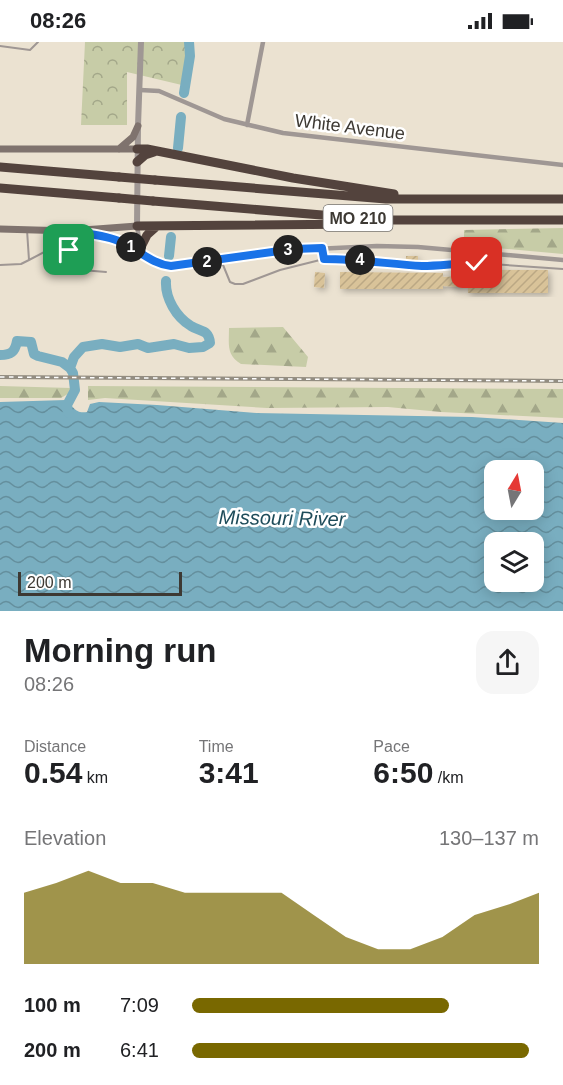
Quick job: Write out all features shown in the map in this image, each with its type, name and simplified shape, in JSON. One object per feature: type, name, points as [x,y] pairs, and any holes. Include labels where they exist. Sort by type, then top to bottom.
[{"type":"highway","points":[[137,149],[334,186],[456,200]]},
{"type":"highway","points":[[137,162],[145,155],[157,152]]},
{"type":"highway","name":"MO 210","points":[[0,167],[356,198],[563,199]]},
{"type":"highway","name":"MO 210","points":[[0,188],[382,220],[563,220]]},
{"type":"highway","points":[[137,226],[364,224],[382,220]]},
{"type":"highway","points":[[143,251],[147,235],[156,226]]},
{"type":"main road","points":[[119,149],[133,136],[138,126]]},
{"type":"main road","points":[[0,148],[137,149]]},
{"type":"main road","points":[[0,229],[70,231],[137,226]]},
{"type":"main road","points":[[70,231],[113,238],[143,251]]},
{"type":"street","points":[[141,42],[137,226],[143,251],[153,261],[171,266],[221,261],[294,249],[418,247],[563,260]]},
{"type":"street","points":[[247,125],[263,42]]},
{"type":"street","name":"White Avenue","points":[[140,90],[159,91],[224,118],[283,133],[563,165]]},
{"type":"lane","points":[[0,46],[30,50],[38,42]]},
{"type":"lane","points":[[27,230],[29,260]]},
{"type":"lane","points":[[70,231],[70,269],[106,272]]},
{"type":"lane","points":[[322,248],[324,259]]},
{"type":"lane","points":[[0,265],[21,264],[50,249],[69,250]]},
{"type":"lane","points":[[221,261],[230,282],[239,284],[280,270],[324,259],[425,266],[477,263],[563,269]]},
{"type":"green space","points":[[85,42],[189,42],[190,56],[186,86],[127,72],[127,125],[81,125]]},
{"type":"green space","points":[[563,228],[563,254],[497,248],[489,242],[464,239],[464,230]]},
{"type":"green space","points":[[283,327],[308,357],[306,367],[241,364],[233,357],[229,344],[229,328]]},
{"type":"green space","points":[[0,386],[71,388],[71,392],[61,398],[0,398]]},
{"type":"green space","points":[[88,386],[563,389],[563,418],[388,407],[267,408],[105,398],[88,400]]},
{"type":"water","name":"Missouri River","points":[[66,400],[79,412],[87,412],[90,404],[99,402],[256,413],[472,417],[563,423],[563,611],[0,611],[0,402]]},
{"type":"building","points":[[406,256],[418,256],[418,261],[406,261]]},
{"type":"building","points":[[467,270],[548,270],[548,293],[468,293],[468,283],[461,283],[460,287],[443,286],[443,289],[340,289],[340,272],[443,273],[443,277],[461,276],[461,279],[467,279]]},
{"type":"building","points":[[315,272],[325,273],[324,288],[314,287]]},
{"type":"waterway","points":[[184,93],[190,56],[189,42]]},
{"type":"waterway","points":[[178,148],[181,117]]},
{"type":"waterway","points":[[169,256],[171,237]]},
{"type":"waterway","points":[[70,368],[74,357],[83,347],[102,344],[120,347],[138,344],[148,348],[174,344],[189,348],[203,347],[210,343],[206,333],[191,326],[176,312],[167,294],[166,281]]},
{"type":"waterway","points":[[0,355],[12,352],[17,341],[31,342],[34,354],[62,362],[70,368],[73,373],[75,390],[66,407],[69,413]]},
{"type":"railway","points":[[0,377],[563,381]]},
{"type":"route","points":[[69,250],[70,231],[113,238],[166,266],[221,261],[294,249],[322,248],[324,259],[425,266],[477,263]]}]
